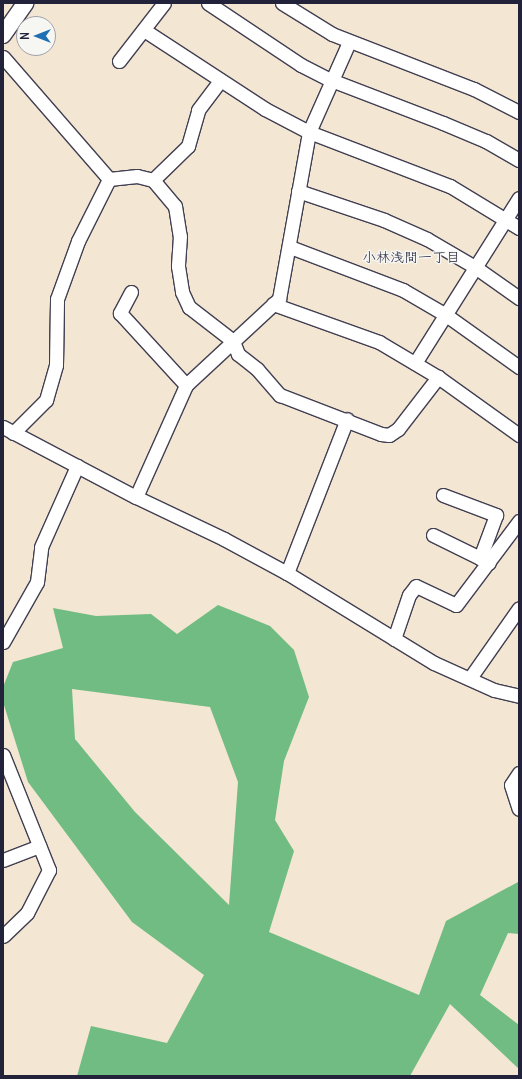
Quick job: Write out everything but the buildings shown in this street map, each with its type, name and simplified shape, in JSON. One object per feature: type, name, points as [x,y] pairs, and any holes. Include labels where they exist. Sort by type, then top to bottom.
[{"type":"main road","points":[[3,35],[26,3]]},
{"type":"street","points":[[119,61],[164,3]]},
{"type":"street","points":[[208,3],[285,54],[331,80],[486,141],[519,160]]},
{"type":"street","points":[[282,3],[320,28],[349,42],[474,89],[519,112]]},
{"type":"street","points":[[144,30],[220,81],[309,132],[450,186],[506,218],[519,228]]},
{"type":"street","points":[[136,497],[186,385],[279,299],[290,247],[298,191],[309,132],[349,42]]},
{"type":"street","points":[[3,56],[109,179]]},
{"type":"street","points":[[153,180],[188,146],[198,110],[220,81]]},
{"type":"street","points":[[109,179],[137,176],[153,180],[174,206],[180,236],[179,273],[182,292],[189,307],[233,341],[238,354],[257,369],[280,395],[346,419],[381,434],[389,434],[398,428],[438,377]]},
{"type":"street","points":[[109,179],[78,241],[58,299],[56,365],[46,400],[8,430],[136,497],[187,519],[287,573],[434,662],[494,690],[519,696]]},
{"type":"street","points":[[298,191],[384,220],[427,239],[475,267],[519,298]]},
{"type":"street","points":[[416,363],[519,198]]},
{"type":"street","points":[[290,247],[403,290],[446,315],[519,367]]},
{"type":"street","points":[[131,292],[120,313],[186,385]]},
{"type":"street","points":[[273,304],[378,342],[438,377],[519,435]]},
{"type":"street","points":[[287,573],[346,419]]},
{"type":"street","points":[[3,642],[37,582],[41,547],[77,466]]},
{"type":"street","points":[[443,495],[496,515],[485,560]]},
{"type":"street","points":[[394,639],[409,595],[416,586],[456,604],[485,560],[519,521]]},
{"type":"street","points":[[433,535],[485,560]]},
{"type":"street","points":[[470,678],[519,608]]},
{"type":"street","points":[[3,755],[38,846],[49,870],[27,913],[3,936]]},
{"type":"street","points":[[519,773],[511,785],[519,809]]},
{"type":"street","points":[[3,860],[38,846]]},
{"type":"green space","points":[[218,605],[270,626],[294,650],[309,697],[284,761],[275,820],[294,851],[269,932],[419,995],[446,921],[518,882],[519,934],[508,933],[480,995],[519,1025],[519,1069],[450,1004],[410,1076],[77,1076],[91,1026],[167,1043],[204,975],[132,922],[28,782],[3,702],[3,687],[13,662],[63,648],[53,608],[96,616],[151,614],[177,634]],"holes":[[[72,689],[210,707],[238,782],[229,905],[135,812],[75,739]]]},
{"type":"district","name":"小林浅間一丁目","points":[[411,257]]}]
